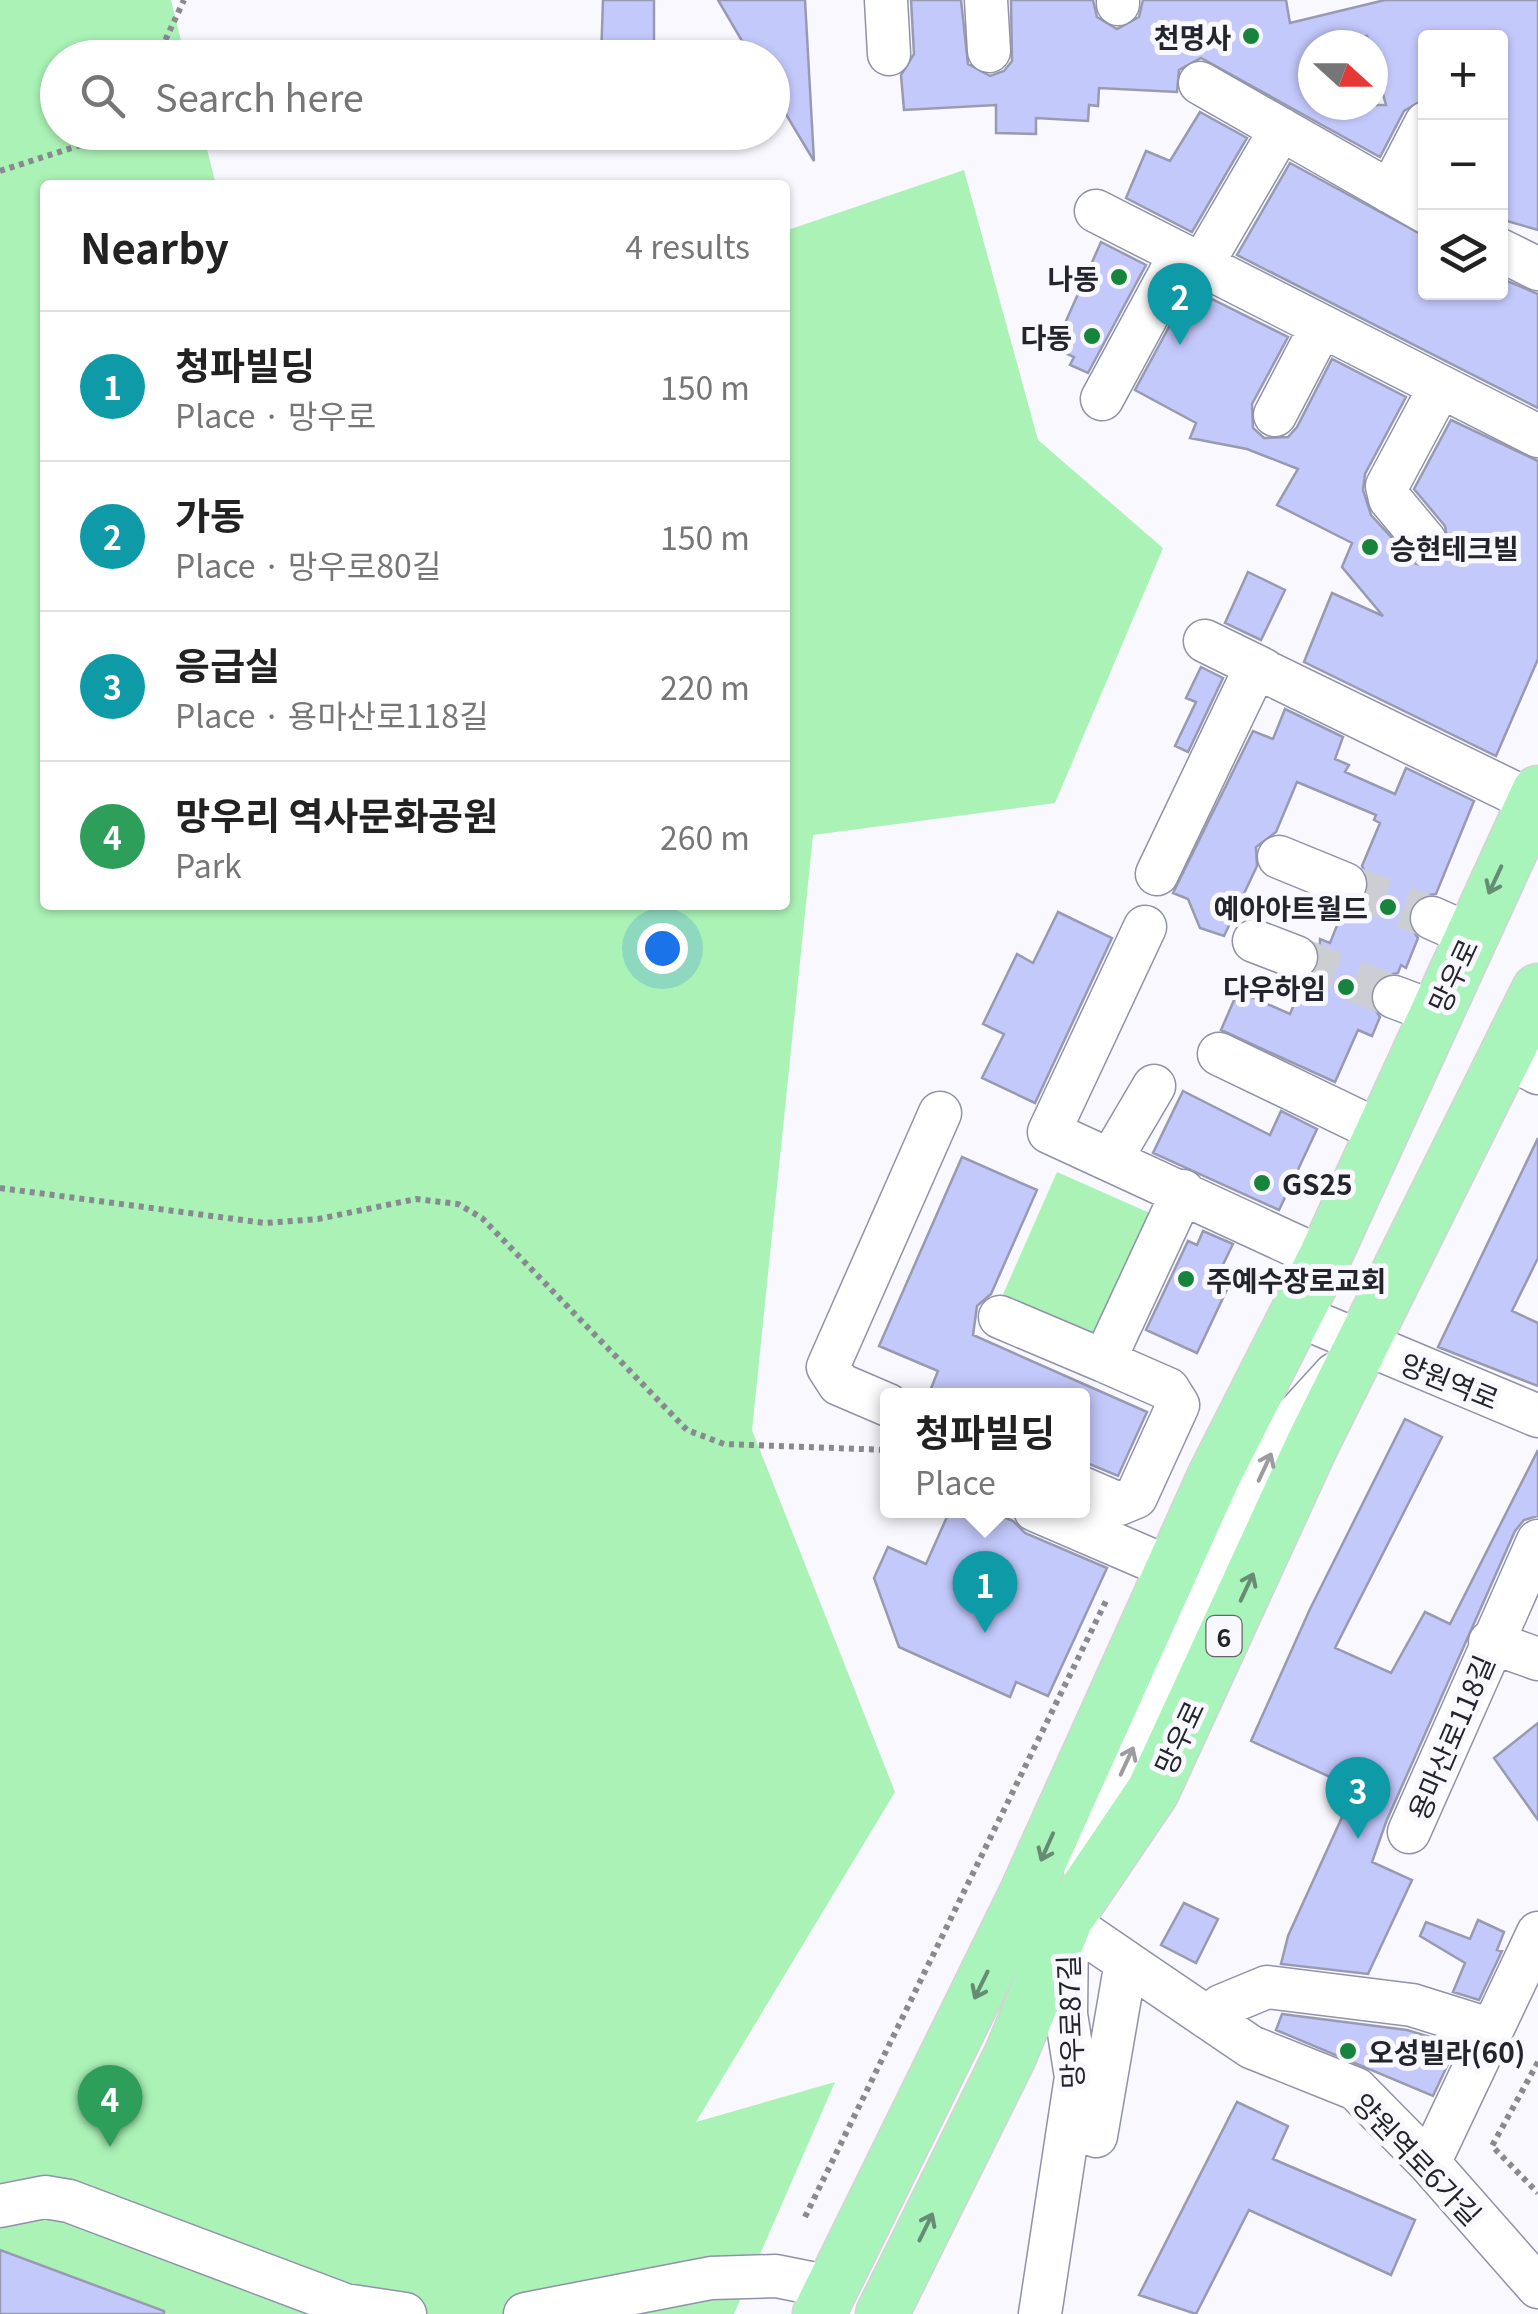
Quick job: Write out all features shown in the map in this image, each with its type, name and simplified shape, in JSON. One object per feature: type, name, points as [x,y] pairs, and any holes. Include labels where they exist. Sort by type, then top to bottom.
[{"type":"main road","name":"망우로","points":[[882,2314],[1010,2056],[1046,1908],[1172,1569],[1297,1316],[1381,1132],[1414,1004],[1451,926],[1535,797]]},
{"type":"main road","name":"망우로","points":[[825,2300],[1046,1908],[1153,1791],[1362,1344],[1521,1064],[1538,990]]},
{"type":"street","points":[[886,0],[889,54]]},
{"type":"street","points":[[986,0],[989,52]]},
{"type":"street","points":[[1200,83],[1408,202],[1418,159]]},
{"type":"street","points":[[1102,399],[1281,129]]},
{"type":"street","points":[[1096,212],[1538,436]]},
{"type":"street","points":[[1508,254],[1538,269]]},
{"type":"street","points":[[1275,415],[1320,326]]},
{"type":"street","points":[[1425,541],[1390,499],[1387,486],[1440,387]]},
{"type":"street","name":"망우로","points":[[1205,642],[1535,797]]},
{"type":"street","points":[[1157,874],[1252,675],[1264,670]]},
{"type":"street","points":[[1279,857],[1344,884]]},
{"type":"street","points":[[1145,927],[1050,1132],[1324,1259]]},
{"type":"street","points":[[1254,941],[1296,957]]},
{"type":"street","points":[[1218,1054],[1381,1132]]},
{"type":"street","points":[[1111,1159],[1154,1086]]},
{"type":"street","points":[[880,1402],[840,1384],[828,1367],[940,1113]]},
{"type":"street","points":[[1104,1361],[1183,1191]]},
{"type":"street","name":"양원역로","points":[[1297,1316],[1538,1416]]},
{"type":"street","points":[[1000,1318],[1168,1389],[1178,1405],[1136,1497],[1120,1504],[1090,1491]]},
{"type":"street","points":[[1246,1415],[1362,1344]]},
{"type":"street","points":[[1054,1518],[1172,1569]]},
{"type":"street","name":"용마산로118길","points":[[1409,1832],[1538,1541]]},
{"type":"street","name":"용마산로118길","points":[[1490,1642],[1538,1659]]},
{"type":"street","name":"망우로87길","points":[[1046,1908],[1126,1962],[1066,2314]]},
{"type":"street","name":"망우로87길","points":[[1040,2314],[1076,2077],[1046,1908]]},
{"type":"street","points":[[1429,2163],[1538,1933]]},
{"type":"street","name":"양원역로6가길","points":[[1126,1962],[1251,2048],[1356,2089],[1429,2163],[1538,2288]]},
{"type":"street","points":[[1208,2018],[1222,2006],[1267,1986],[1412,2004],[1492,2030]]},
{"type":"street","points":[[0,2206],[45,2197],[69,2200],[344,2305],[405,2314]]},
{"type":"street","points":[[524,2314],[710,2278],[776,2276],[825,2300]]},
{"type":"path","points":[[165,40],[184,0]]},
{"type":"path","points":[[0,171],[66,150]]},
{"type":"path","points":[[0,1188],[265,1222],[318,1219],[416,1199],[458,1204],[482,1218],[687,1430],[724,1444],[880,1450]]},
{"type":"path","points":[[804,2217],[1109,1596]]},
{"type":"path","points":[[1538,2062],[1492,2146],[1538,2193]]},
{"type":"green space","points":[[0,0],[171,0],[181,40],[40,40],[40,150],[207,150],[215,180],[40,180],[40,910],[790,910],[790,229],[964,170],[1038,440],[1163,548],[1055,803],[813,835],[752,1430],[895,1792],[696,2122],[835,2082],[734,2314],[0,2314]]},
{"type":"green space","points":[[1057,1172],[1152,1214],[1095,1343],[1000,1301]]},
{"type":"building","points":[[603,0],[654,0],[654,40],[602,40]]},
{"type":"building","points":[[718,0],[805,0],[814,161],[790,121],[790,40],[741,40]]},
{"type":"building","points":[[911,0],[961,0],[968,64],[990,76],[1004,71],[1012,61],[1011,0],[1093,0],[1097,17],[1117,29],[1139,17],[1143,0],[1286,0],[1290,23],[1385,0],[1538,0],[1538,230],[1508,221],[1508,30],[1418,30],[1418,103],[1404,111],[1380,157],[1313,120],[1388,120],[1388,30],[1298,30],[1298,112],[1201,58],[1179,70],[1177,92],[1099,88],[1098,106],[1089,105],[1088,121],[1036,118],[1036,134],[996,133],[996,105],[904,110],[901,75],[914,54]]},
{"type":"building","points":[[1200,112],[1247,138],[1192,232],[1126,198],[1146,151],[1170,161]]},
{"type":"building","points":[[1290,163],[1418,233],[1418,300],[1508,300],[1508,281],[1538,294],[1538,408],[1237,255]]},
{"type":"building","points":[[1101,242],[1146,265],[1088,373],[1070,365],[1074,357],[1054,348]]},
{"type":"building","points":[[1190,288],[1288,337],[1252,404],[1253,428],[1264,438],[1288,437],[1297,427],[1332,359],[1406,397],[1365,474],[1363,490],[1371,515],[1416,564],[1430,565],[1449,549],[1445,526],[1414,489],[1451,420],[1538,461],[1538,659],[1496,756],[1304,662],[1332,593],[1383,616],[1342,567],[1352,543],[1277,505],[1298,469],[1247,449],[1190,438],[1196,423],[1135,390]]},
{"type":"building","points":[[1248,572],[1285,590],[1261,640],[1225,623]]},
{"type":"building","points":[[1201,667],[1223,678],[1188,752],[1175,746],[1196,702],[1186,698]]},
{"type":"building","points":[[1285,709],[1343,737],[1335,759],[1349,765],[1345,772],[1395,794],[1406,768],[1474,801],[1436,894],[1418,897],[1409,909],[1407,922],[1418,938],[1406,968],[1401,965],[1398,973],[1379,977],[1371,987],[1370,1002],[1380,1017],[1372,1036],[1358,1030],[1335,1082],[1221,1030],[1238,991],[1290,1014],[1304,980],[1319,967],[1320,939],[1330,943],[1344,908],[1359,904],[1368,894],[1370,880],[1362,866],[1380,823],[1374,820],[1376,815],[1297,782],[1276,832],[1256,847],[1257,866],[1224,936],[1200,928],[1188,899],[1173,893],[1253,731],[1273,739]]},
{"type":"building","points":[[1058,912],[1112,938],[1035,1103],[982,1078],[1004,1034],[983,1024],[1017,954],[1033,963]]},
{"type":"building","points":[[1183,1091],[1270,1135],[1281,1111],[1317,1129],[1279,1210],[1153,1153]]},
{"type":"building","points":[[1538,1138],[1538,1258],[1512,1311],[1538,1323],[1538,1386],[1438,1347]]},
{"type":"building","points":[[962,1157],[1037,1190],[991,1294],[977,1306],[973,1335],[1147,1412],[1118,1476],[1090,1464],[1090,1388],[931,1388],[938,1371],[879,1346]]},
{"type":"building","points":[[1203,1231],[1233,1244],[1217,1277],[1230,1283],[1197,1353],[1146,1330],[1188,1241],[1197,1245]]},
{"type":"building","points":[[1405,1419],[1442,1437],[1335,1648],[1391,1673],[1425,1612],[1450,1624],[1538,1450],[1538,1516],[1524,1520],[1515,1531],[1386,1822],[1372,1862],[1412,1880],[1368,1974],[1281,1964],[1288,1936],[1343,1815],[1339,1813],[1350,1786],[1251,1741],[1310,1609]]},
{"type":"building","points":[[946,1518],[1006,1518],[1025,1533],[1107,1568],[1048,1696],[1016,1682],[1010,1697],[899,1647],[874,1578],[888,1547],[926,1564]]},
{"type":"building","points":[[1538,1723],[1538,1820],[1494,1758]]},
{"type":"building","points":[[1184,1903],[1218,1919],[1196,1963],[1161,1945]]},
{"type":"building","points":[[1478,1920],[1504,1932],[1497,1950],[1502,1951],[1479,2000],[1453,1992],[1465,1963],[1420,1936],[1426,1922],[1470,1939]]},
{"type":"building","points":[[1282,2014],[1407,2030],[1457,2045],[1433,2096],[1276,2030]]},
{"type":"building","points":[[1237,2102],[1288,2126],[1273,2159],[1415,2220],[1391,2275],[1249,2210],[1196,2314],[1139,2295]]},
{"type":"building","points":[[0,2250],[164,2311],[164,2314],[0,2314]]},
{"type":"tunnel","points":[[1345,884],[1432,918]]},
{"type":"tunnel","points":[[1296,957],[1394,997]]},
{"type":"place","name":"천명사","points":[[1251,36]]},
{"type":"place","name":"나동","points":[[1119,277]]},
{"type":"place","name":"다동","points":[[1092,336]]},
{"type":"place","name":"가동","points":[[1180,345]]},
{"type":"place","name":"승현테크빌","points":[[1370,547]]},
{"type":"place","name":"예아아트월드","points":[[1388,907]]},
{"type":"place","name":"다우하임","points":[[1346,987]]},
{"type":"place","name":"GS25","points":[[1262,1183]]},
{"type":"place","name":"주예수장로교회","points":[[1186,1279]]},
{"type":"place","name":"청파빌딩","points":[[985,1633]]},
{"type":"place","name":"응급실","points":[[1358,1839]]},
{"type":"place","name":"오성빌라(60)","points":[[1348,2051]]},
{"type":"place","name":"망우리 역사문화공원","points":[[110,2147]]}]
